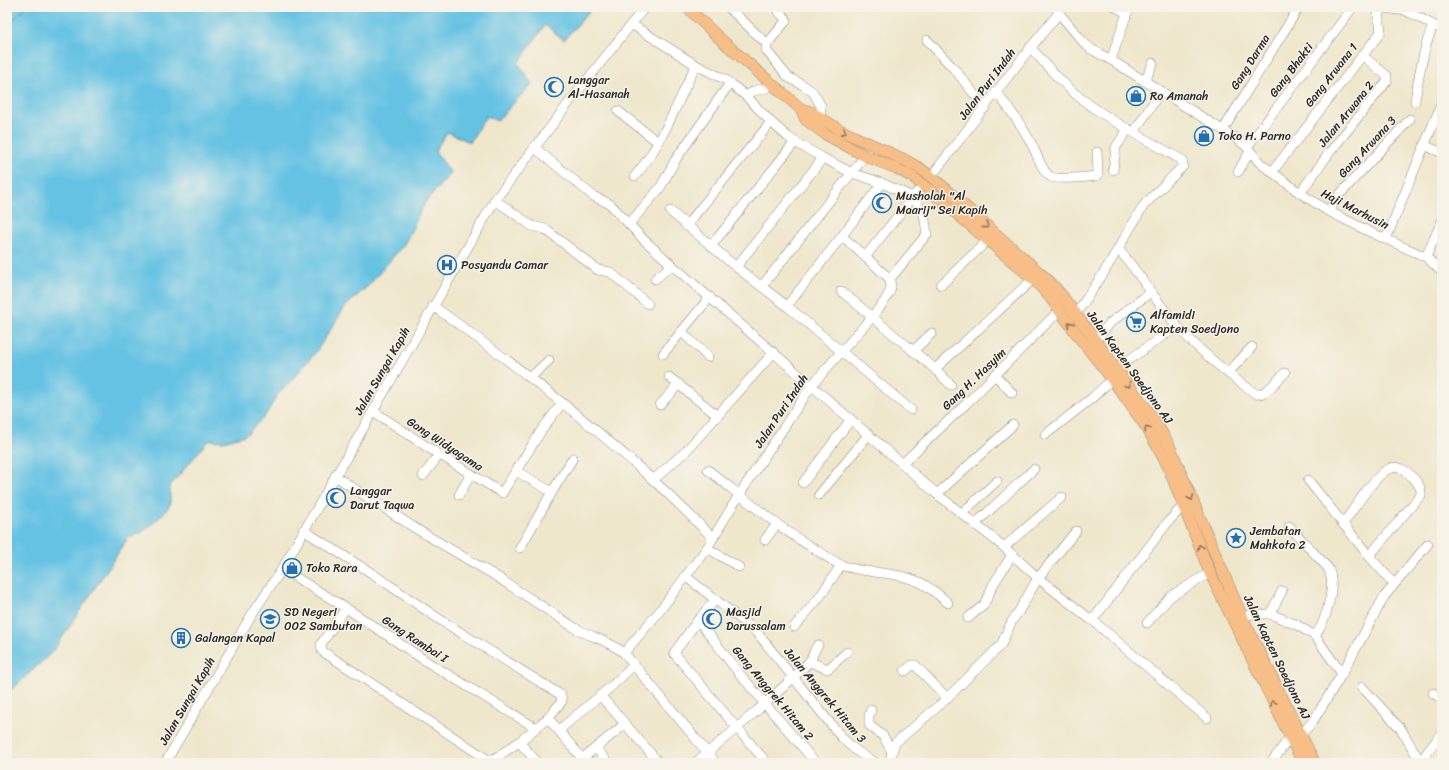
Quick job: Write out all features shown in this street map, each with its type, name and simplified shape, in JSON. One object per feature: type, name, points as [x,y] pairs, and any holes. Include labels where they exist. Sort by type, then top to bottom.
[{"type":"main road","points":[[687,7],[719,38],[789,100],[809,115]]},
{"type":"main road","name":"Jalan Kapten Soedjono AJ","points":[[809,115],[825,134],[865,156],[896,168],[914,178],[1033,279],[1154,419],[1170,447],[1288,722],[1290,737],[1303,763]]},
{"type":"main road","name":"Jalan Kapten Soedjono AJ","points":[[809,115],[863,142],[902,159],[927,174],[1050,282],[1076,314],[1095,341],[1099,355]]},
{"type":"main road","name":"Jalan Kapten Soedjono AJ","points":[[1114,374],[1167,464],[1210,573],[1288,722],[1301,735],[1315,763]]},
{"type":"street","name":"Jalan Sungai Kapih","points":[[169,762],[252,614],[282,569],[495,200],[534,147],[645,7]]},
{"type":"street","points":[[728,7],[767,44]]},
{"type":"street","points":[[1112,60],[1128,10],[1116,7]]},
{"type":"street","name":"Gang Darma","points":[[1223,130],[1299,7]]},
{"type":"street","name":"Gang Bhakti","points":[[1238,172],[1249,149],[1353,7]]},
{"type":"street","name":"Gang Arwana 1","points":[[1272,172],[1381,31],[1378,14],[1379,10],[1383,8],[1403,8]]},
{"type":"street","points":[[1403,8],[1433,25],[1442,28]]},
{"type":"street","points":[[778,9],[786,21],[767,44],[766,50],[788,77],[808,88],[816,96],[821,110],[809,115]]},
{"type":"street","name":"Haji Marhusin","points":[[1058,10],[1083,42],[1091,49],[1112,60],[1223,130],[1249,149],[1260,163],[1300,193],[1328,211],[1426,257],[1442,272]]},
{"type":"street","name":"Jalan Puri Indah","points":[[936,170],[985,108],[1058,10]]},
{"type":"street","points":[[631,24],[696,65],[730,83],[746,96],[771,122],[795,142],[852,173],[915,194],[924,214],[927,234],[890,278],[842,236]]},
{"type":"street","points":[[1415,101],[1421,62],[1426,42],[1433,25]]},
{"type":"street","points":[[927,40],[956,70],[985,108]]},
{"type":"street","points":[[1030,47],[1058,78],[1088,104],[1182,160],[1183,166],[1144,205],[1118,250],[1076,314]]},
{"type":"street","name":"Jalan Arwana 2","points":[[1300,193],[1330,152],[1387,81],[1387,76],[1362,55]]},
{"type":"street","points":[[1145,81],[1154,62]]},
{"type":"street","points":[[635,176],[666,129],[696,65]]},
{"type":"street","points":[[630,223],[660,188],[676,159],[730,83]]},
{"type":"street","points":[[746,96],[754,91],[768,88]]},
{"type":"street","points":[[1113,170],[1116,147],[1161,91]]},
{"type":"street","points":[[996,92],[1029,137],[1040,162],[1049,176],[1057,178],[1096,176],[1098,173],[1097,152]]},
{"type":"street","points":[[1386,239],[1442,100]]},
{"type":"street","points":[[618,111],[658,142]]},
{"type":"street","name":"Gang Arwana 3","points":[[1328,211],[1340,194],[1410,118]]},
{"type":"street","points":[[686,226],[771,122]]},
{"type":"street","points":[[711,246],[795,142]]},
{"type":"street","points":[[1424,145],[1442,153]]},
{"type":"street","points":[[534,147],[593,196],[610,204],[630,223],[644,240],[672,265],[903,463],[937,494],[1004,547],[1038,578],[1091,619],[1207,718]]},
{"type":"street","points":[[762,286],[865,156]]},
{"type":"street","points":[[736,267],[823,158]]},
{"type":"street","points":[[787,306],[882,183]]},
{"type":"street","points":[[865,257],[915,194]]},
{"type":"street","points":[[495,200],[532,226],[545,229],[598,270],[610,272],[648,304]]},
{"type":"street","points":[[670,211],[686,226],[787,306],[911,410]]},
{"type":"street","points":[[1426,257],[1442,221]]},
{"type":"street","points":[[941,285],[988,240]]},
{"type":"street","points":[[1118,250],[1134,267],[1177,326],[1214,362],[1228,373],[1258,395],[1265,392],[1285,373]]},
{"type":"street","points":[[655,279],[672,265]]},
{"type":"street","name":"Jalan Puri Indah","points":[[624,653],[658,613],[707,548],[712,537],[739,495],[812,385],[872,317],[889,294],[891,288],[890,278]]},
{"type":"street","points":[[935,370],[1033,279]]},
{"type":"street","points":[[841,292],[913,351],[951,385]]},
{"type":"street","points":[[1095,341],[1110,323],[1151,292]]},
{"type":"street","points":[[663,354],[710,297]]},
{"type":"street","points":[[433,306],[482,341],[615,446],[653,480],[712,537]]},
{"type":"street","name":"Gang H. Hasyim","points":[[903,463],[1060,310]]},
{"type":"street","points":[[1045,435],[1092,398],[1114,374],[1177,326]]},
{"type":"street","points":[[682,332],[708,357]]},
{"type":"street","points":[[913,351],[932,333]]},
{"type":"street","points":[[1228,373],[1252,347]]},
{"type":"street","points":[[653,480],[686,451],[774,352]]},
{"type":"street","points":[[530,378],[549,360]]},
{"type":"street","points":[[995,375],[1012,393]]},
{"type":"street","points":[[669,376],[718,416]]},
{"type":"street","points":[[660,405],[679,384]]},
{"type":"street","points":[[552,492],[516,471],[541,431],[562,403]]},
{"type":"street","name":"Gang Widyagama","points":[[373,411],[439,455],[502,493],[516,471]]},
{"type":"street","points":[[803,483],[851,419]]},
{"type":"street","points":[[937,494],[1013,424]]},
{"type":"street","points":[[819,495],[868,434]]},
{"type":"street","points":[[423,476],[439,455]]},
{"type":"street","points":[[520,548],[573,458]]},
{"type":"street","points":[[1343,524],[1374,482],[1390,468],[1401,468],[1406,470],[1419,484],[1421,495],[1369,556]]},
{"type":"street","points":[[975,524],[1034,469]]},
{"type":"street","points":[[708,470],[789,534],[841,565],[918,581],[938,594],[948,603]]},
{"type":"street","points":[[459,495],[471,474]]},
{"type":"street","points":[[335,476],[418,530],[494,575],[575,628],[611,644],[624,653],[716,763]]},
{"type":"street","points":[[1308,480],[1369,556],[1394,584]]},
{"type":"street","points":[[962,513],[997,481]]},
{"type":"street","points":[[1004,547],[1062,497]]},
{"type":"street","points":[[1091,619],[1095,617],[1168,522],[1183,506]]},
{"type":"street","points":[[765,540],[777,524]]},
{"type":"street","points":[[1289,526],[1328,568],[1330,575],[1328,609],[1323,624],[1315,636]]},
{"type":"street","points":[[304,530],[561,695],[562,701],[548,718],[492,762],[406,707],[322,650],[321,644],[346,608]]},
{"type":"street","points":[[889,763],[895,743],[947,698],[1001,645],[1012,621],[1020,611],[1038,578],[1076,531]]},
{"type":"street","points":[[1301,735],[1313,721],[1342,674],[1377,609],[1394,584],[1428,544]]},
{"type":"street","points":[[707,548],[739,567]]},
{"type":"street","points":[[968,618],[984,605],[993,585],[1012,555]]},
{"type":"street","points":[[794,627],[819,598],[841,565]]},
{"type":"street","name":"Gang Rambai I","points":[[282,569],[346,608],[429,663],[536,728]]},
{"type":"street","points":[[1147,623],[1171,596],[1210,573]]},
{"type":"street","name":"Jalan Anggrek Hitam 3","points":[[685,576],[755,632],[794,677],[842,738],[854,750],[877,763]]},
{"type":"street","points":[[1270,614],[1282,592]]},
{"type":"street","points":[[715,600],[698,620],[674,653],[767,763]]},
{"type":"street","points":[[1242,617],[1253,614],[1270,614],[1297,625],[1315,636],[1342,674]]},
{"type":"street","name":"Gang Anggrek Hitam 2","points":[[698,620],[738,672],[816,763]]},
{"type":"street","points":[[695,763],[737,728],[810,662],[814,650],[818,645]]},
{"type":"street","points":[[810,662],[828,669],[847,652]]},
{"type":"street","points":[[905,671],[912,665],[915,665],[947,698]]},
{"type":"street","points":[[559,730],[634,666]]},
{"type":"street","points":[[1362,687],[1401,729],[1420,763],[1442,733]]},
{"type":"street","points":[[1433,693],[1442,699]]},
{"type":"street","points":[[600,695],[659,763]]},
{"type":"street","points":[[871,710],[869,715],[869,725],[883,736],[892,752]]},
{"type":"street","points":[[548,718],[584,761],[596,748],[625,724]]},
{"type":"street","points":[[1271,763],[1290,737]]},
{"type":"street","points":[[519,742],[538,763]]},
{"type":"street","points":[[596,748],[608,763]]},
{"type":"water","points":[[7,7],[593,7],[564,40],[545,25],[518,63],[532,84],[497,121],[486,116],[470,142],[447,132],[435,151],[451,173],[425,202],[405,243],[369,285],[345,307],[316,352],[277,395],[265,416],[246,435],[223,441],[210,440],[206,443],[170,486],[170,505],[165,512],[139,534],[128,538],[53,651],[7,694]]},
{"type":"ferry route","points":[[7,25],[27,7]]},
{"type":"place","name":"Langgar Al-Hasanah","points":[[554,87]]},
{"type":"place","name":"Ro Amanah","points":[[1136,96]]},
{"type":"place","name":"Toko H. Parno","points":[[1204,136]]},
{"type":"place","name":"Musholah \"Al Maarij\" Sei Kapih","points":[[882,203]]},
{"type":"place","name":"Posyandu Camar","points":[[447,265]]},
{"type":"place","name":"Alfamidi Kapten Soedjono","points":[[1136,322]]},
{"type":"place","name":"Langgar Darut Taqwa","points":[[336,498]]},
{"type":"place","name":"Jembatan Mahkota 2","points":[[1236,538]]},
{"type":"place","name":"Toko Rara","points":[[292,568]]},
{"type":"place","name":"SD Negeri 002 Sambutan","points":[[270,619]]},
{"type":"place","name":"Masjid Darussalam","points":[[712,619]]},
{"type":"place","name":"Galangan Kapal","points":[[181,638]]}]
